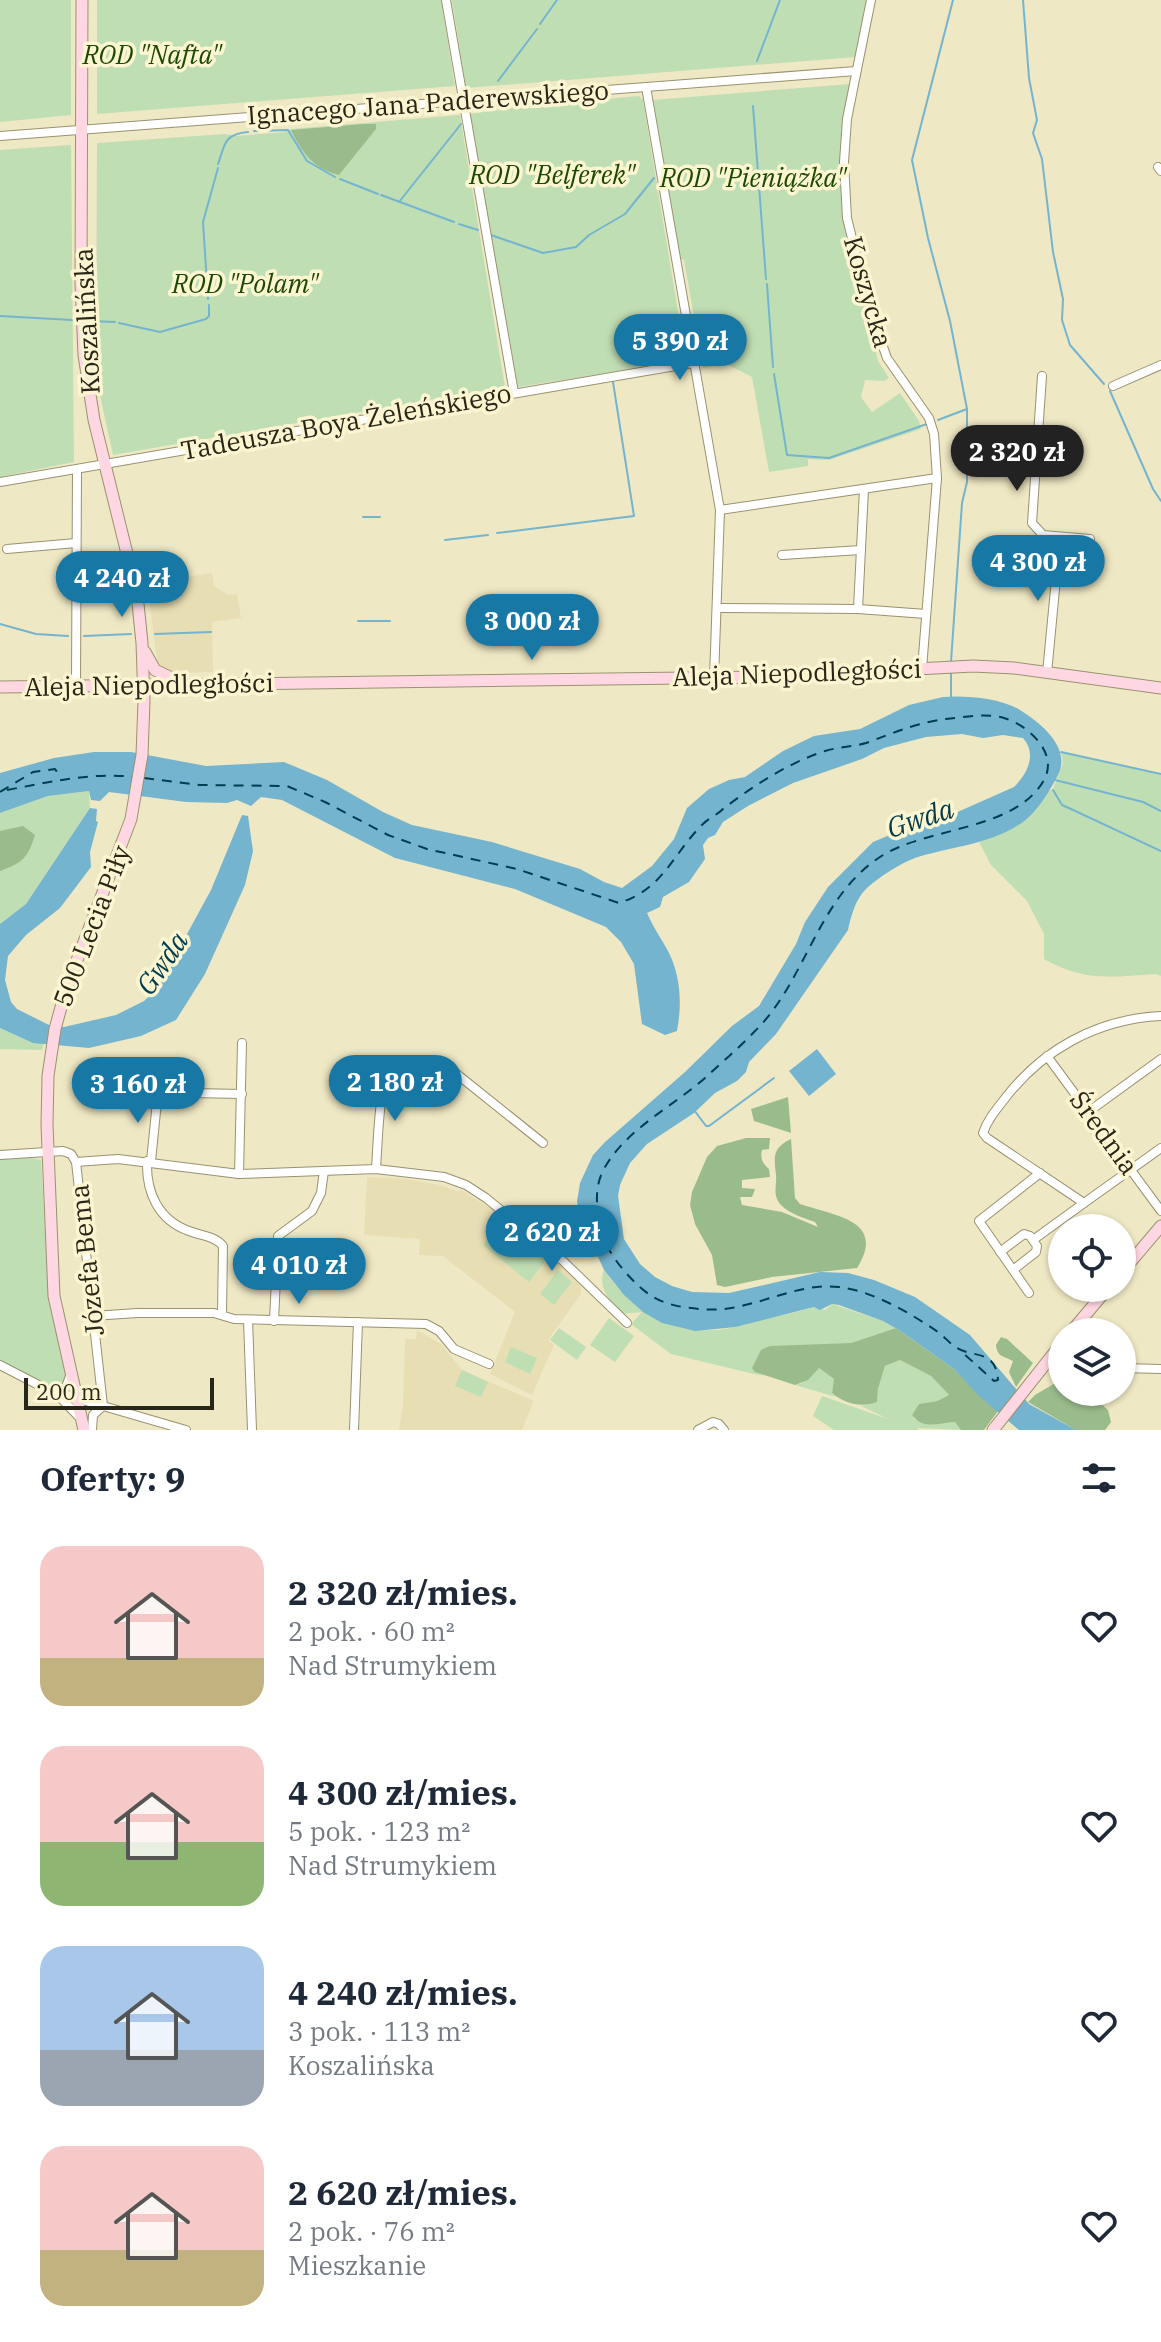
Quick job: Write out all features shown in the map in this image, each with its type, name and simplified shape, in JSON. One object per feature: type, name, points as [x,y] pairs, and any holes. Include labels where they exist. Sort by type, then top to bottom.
[{"type":"street","name":"Koszalińska","points":[[82,0],[83,342],[90,401],[135,584],[144,684]]},
{"type":"street","points":[[446,0],[514,393]]},
{"type":"street","name":"Koszycka","points":[[871,0],[856,71],[844,162],[847,218],[869,307],[887,358],[933,427],[937,478],[922,669]]},
{"type":"street","name":"Ignacego Jana Paderewskiego","points":[[0,136],[856,71]]},
{"type":"street","points":[[646,87],[720,510],[714,678]]},
{"type":"street","name":"Tadeusza Boya Żeleńskiego","points":[[0,482],[693,363]]},
{"type":"street","points":[[1113,386],[1161,365]]},
{"type":"street","points":[[1042,376],[1032,523],[1043,535],[1090,539]]},
{"type":"street","points":[[76,685],[77,469]]},
{"type":"street","points":[[720,510],[937,478]]},
{"type":"street","points":[[858,609],[864,489]]},
{"type":"street","points":[[1047,673],[1060,537]]},
{"type":"street","points":[[7,549],[76,543]]},
{"type":"street","points":[[782,555],[861,550]]},
{"type":"street","points":[[717,608],[858,609],[926,614]]},
{"type":"street","points":[[142,643],[155,670],[186,684]]},
{"type":"street","name":"Aleja Niepodległości","points":[[0,687],[714,678],[999,667],[1161,688]]},
{"type":"street","name":"500 Lecia Piły","points":[[91,1430],[70,1374],[57,1314],[47,1094],[59,1012],[131,819],[140,772],[144,684]]},
{"type":"street","points":[[1084,1203],[983,1133],[1013,1088],[1047,1056],[1106,1026],[1161,1016]]},
{"type":"street","points":[[239,1174],[242,1043]]},
{"type":"street","name":"Średnia","points":[[1047,1056],[1161,1211]]},
{"type":"street","points":[[1088,1112],[1161,1059]]},
{"type":"street","points":[[376,1169],[376,1141],[386,1072],[398,1064],[448,1067],[543,1143]]},
{"type":"street","points":[[91,1101],[91,1091],[242,1094]]},
{"type":"street","points":[[158,1092],[149,1161],[149,1190],[161,1213],[181,1228],[216,1239],[223,1246],[222,1314]]},
{"type":"street","points":[[1033,1240],[1161,1148]]},
{"type":"street","points":[[0,1155],[66,1152],[76,1162],[118,1159],[149,1161],[239,1174],[376,1169],[444,1177],[472,1188],[563,1261],[627,1323]]},
{"type":"street","name":"Józefa Bema","points":[[76,1162],[103,1406]]},
{"type":"street","points":[[274,1321],[278,1236],[312,1211],[321,1193],[324,1171]]},
{"type":"street","points":[[1029,1293],[980,1219],[1040,1173]]},
{"type":"street","points":[[1136,1255],[1161,1226]]},
{"type":"street","points":[[1000,1252],[1024,1234],[1033,1240],[1037,1246],[1036,1252],[1013,1270]]},
{"type":"street","name":"500 Lecia Piły","points":[[54,1264],[82,1425]]},
{"type":"street","points":[[1083,1318],[1096,1302]]},
{"type":"street","points":[[93,1316],[148,1312],[222,1314],[248,1320],[426,1324],[439,1331],[454,1349],[489,1364]]},
{"type":"street","points":[[248,1320],[252,1430]]},
{"type":"street","points":[[354,1430],[358,1322]]},
{"type":"street","points":[[993,1430],[1048,1360]]},
{"type":"street","points":[[0,1365],[55,1392],[186,1430]]},
{"type":"street","points":[[1136,1368],[1161,1369]]},
{"type":"street","points":[[55,1392],[66,1387],[70,1374]]},
{"type":"street","points":[[55,1392],[82,1425]]},
{"type":"street","points":[[91,1430],[93,1415],[103,1406]]},
{"type":"street","points":[[698,1430],[713,1422],[724,1430]]},
{"type":"shaded area","points":[[212,573],[214,586],[228,595],[237,594],[241,618],[212,622],[213,672],[171,673],[164,670],[157,660],[147,583]]},
{"type":"shaded area","points":[[367,1177],[407,1179],[460,1192],[460,1189],[490,1208],[581,1282],[581,1294],[548,1340],[554,1345],[532,1395],[490,1374],[515,1312],[443,1256],[419,1255],[420,1239],[364,1235]]},
{"type":"shaded area","points":[[417,1330],[441,1344],[462,1370],[534,1401],[522,1430],[399,1430],[403,1406],[405,1339],[416,1339]]},
{"type":"green space","points":[[0,0],[71,0],[71,115],[0,122]]},
{"type":"green space","name":"ROD \"Nafta\"","points":[[97,0],[441,0],[455,86],[97,114]]},
{"type":"green space","points":[[452,0],[869,0],[856,57],[466,88]]},
{"type":"green space","name":"ROD \"Pieniążka\"","points":[[850,84],[841,157],[843,212],[878,361],[889,378],[884,381],[865,380],[861,397],[872,412],[900,393],[921,429],[829,460],[808,459],[808,466],[769,472],[752,377],[726,364],[703,368],[684,260],[679,259],[652,100]]},
{"type":"green space","name":"ROD \"Belferek\"","points":[[639,96],[643,100],[686,360],[518,387],[470,114]]},
{"type":"green space","name":"ROD \"Polam\"","points":[[460,115],[505,387],[113,455],[96,377],[97,143],[225,134],[236,136]]},
{"type":"green space","points":[[376,124],[376,129],[339,175],[322,169],[310,159],[291,130]]},
{"type":"green space","points":[[71,145],[74,462],[0,477],[0,150]]},
{"type":"green space","points":[[1061,752],[1161,774],[1161,976],[1086,975],[1044,959],[1044,934],[1027,901],[991,865],[979,842],[1029,817],[1044,794],[1053,789],[1063,763]]},
{"type":"green space","points":[[89,791],[90,808],[51,869],[26,904],[0,924],[0,813],[48,796]]},
{"type":"green space","points":[[23,826],[35,835],[30,849],[19,862],[0,871],[0,831]]},
{"type":"green space","points":[[0,1028],[33,1043],[44,1043],[42,1050],[0,1049]]},
{"type":"green space","points":[[788,1097],[791,1133],[754,1121],[751,1109]]},
{"type":"green space","points":[[746,1138],[770,1138],[769,1149],[762,1150],[761,1156],[770,1177],[742,1180],[742,1188],[755,1189],[752,1197],[740,1197],[742,1205],[782,1212],[818,1227],[815,1222],[785,1208],[777,1198],[776,1154],[780,1146],[791,1139],[795,1198],[800,1204],[853,1222],[861,1230],[866,1239],[865,1252],[857,1268],[772,1277],[725,1287],[717,1285],[712,1255],[695,1224],[690,1205],[692,1192],[707,1157],[717,1146]]},
{"type":"green space","points":[[30,1155],[41,1160],[49,1300],[68,1372],[67,1381],[58,1388],[0,1362],[0,1158]]},
{"type":"green space","points":[[501,1223],[546,1260],[529,1282],[483,1245]]},
{"type":"green space","points":[[558,1270],[572,1282],[554,1305],[540,1294]]},
{"type":"green space","points":[[604,1270],[645,1312],[677,1327],[715,1330],[736,1327],[814,1307],[825,1310],[832,1304],[896,1328],[851,1343],[805,1346],[755,1372],[765,1376],[754,1374],[671,1354],[631,1324],[642,1312],[622,1314],[606,1294],[602,1283]]},
{"type":"green space","points":[[609,1318],[634,1336],[615,1362],[590,1345]]},
{"type":"green space","points":[[559,1328],[586,1347],[577,1360],[550,1340]]},
{"type":"green space","points":[[896,1328],[954,1369],[998,1411],[984,1430],[961,1430],[955,1422],[931,1424],[916,1420],[912,1415],[919,1404],[949,1395],[931,1376],[900,1360],[885,1366],[877,1402],[865,1405],[848,1402],[832,1393],[834,1379],[819,1368],[808,1380],[795,1385],[755,1372],[752,1368],[761,1350],[770,1346],[851,1343]]},
{"type":"green space","points":[[1001,1337],[1033,1363],[1016,1387],[1009,1372],[1013,1361],[1002,1356],[997,1349]]},
{"type":"green space","points":[[511,1347],[537,1358],[530,1374],[505,1362]]},
{"type":"green space","points":[[900,1360],[931,1376],[949,1395],[919,1404],[912,1415],[915,1420],[955,1422],[961,1430],[834,1430],[813,1416],[822,1396],[888,1419],[861,1406],[877,1402],[885,1366]]},
{"type":"green space","points":[[819,1368],[834,1379],[832,1393],[836,1397],[795,1385],[802,1383]]},
{"type":"green space","points":[[462,1370],[488,1382],[481,1397],[455,1386]]},
{"type":"green space","points":[[1048,1387],[1048,1406],[1104,1406],[1111,1422],[1105,1430],[1076,1430],[1028,1402]]},
{"type":"water","points":[[943,697],[993,700],[1020,710],[1046,730],[1058,747],[1061,767],[1057,777],[1034,812],[1005,833],[909,861],[864,891],[848,930],[776,1034],[749,1062],[746,1072],[737,1081],[715,1093],[694,1113],[647,1144],[630,1163],[618,1196],[624,1239],[640,1264],[655,1277],[692,1292],[729,1293],[820,1272],[848,1273],[915,1297],[970,1335],[1029,1404],[1076,1430],[1019,1430],[979,1396],[954,1369],[899,1330],[839,1305],[832,1304],[820,1310],[814,1307],[736,1327],[695,1331],[662,1323],[643,1312],[624,1295],[604,1270],[580,1217],[577,1201],[580,1183],[593,1155],[605,1142],[732,1026],[759,1006],[828,887],[873,842],[909,827],[944,818],[1014,787],[1029,763],[1029,750],[1023,738],[1003,735],[983,738],[962,734],[926,737],[884,748],[793,783],[723,822],[715,835],[703,845],[705,859],[689,882],[663,897],[660,907],[647,913],[668,951],[678,980],[680,1011],[677,1031],[665,1035],[642,1024],[634,964],[621,942],[606,927],[515,889],[395,858],[282,800],[261,797],[251,806],[237,800],[227,803],[186,802],[109,792],[100,801],[91,800],[89,791],[48,796],[0,813],[0,773],[54,758],[94,752],[131,752],[206,766],[284,762],[327,780],[412,825],[492,842],[580,869],[622,888],[652,866],[674,839],[687,808],[709,789],[745,777],[783,751],[814,736],[860,729],[909,705]]},
{"type":"water","points":[[90,808],[97,809],[98,822],[90,852],[91,867],[60,908],[26,935],[8,956],[5,980],[11,1002],[17,1009],[51,1026],[64,1027],[116,1015],[144,1001],[157,989],[211,890],[242,815],[248,816],[253,851],[245,885],[205,974],[176,1020],[141,1036],[89,1048],[33,1043],[0,1028],[0,924],[26,904]]},
{"type":"water","points":[[817,1049],[836,1074],[809,1096],[789,1071]]},
{"type":"waterway","points":[[540,24],[557,0]]},
{"type":"waterway","points":[[757,61],[780,0]]},
{"type":"waterway","points":[[951,662],[962,503],[967,482],[967,409],[912,160],[953,0]]},
{"type":"waterway","points":[[1023,0],[1029,78],[1037,120],[1033,133],[1042,159],[1053,252],[1063,299],[1062,320],[1070,345],[1104,384]]},
{"type":"waterway","points":[[498,81],[537,29]]},
{"type":"waterway","points":[[753,106],[766,279]]},
{"type":"waterway","points":[[399,202],[461,124]]},
{"type":"waterway","points":[[254,131],[288,130],[307,161],[335,177]]},
{"type":"waterway","points":[[218,164],[230,138],[248,132]]},
{"type":"waterway","points":[[208,299],[203,222],[218,168]]},
{"type":"waterway","points":[[491,235],[543,253],[576,247],[589,235],[625,214],[654,178]]},
{"type":"waterway","points":[[340,179],[378,194]]},
{"type":"waterway","points":[[381,195],[454,222]]},
{"type":"waterway","points":[[459,224],[478,230]]},
{"type":"waterway","points":[[767,284],[773,367]]},
{"type":"waterway","points":[[119,323],[160,332],[206,319],[209,305]]},
{"type":"waterway","points":[[0,316],[72,320]]},
{"type":"waterway","points":[[91,321],[115,322]]},
{"type":"waterway","points":[[774,374],[787,455],[829,458],[927,424]]},
{"type":"waterway","points":[[497,533],[634,516],[613,382]]},
{"type":"waterway","points":[[1110,391],[1161,501]]},
{"type":"waterway","points":[[938,420],[967,409]]},
{"type":"waterway","points":[[363,517],[380,517]]},
{"type":"waterway","points":[[445,540],[488,535]]},
{"type":"waterway","points":[[358,621],[390,621]]},
{"type":"waterway","points":[[0,624],[36,634],[68,636]]},
{"type":"waterway","points":[[155,634],[211,632]]},
{"type":"waterway","points":[[84,636],[131,634]]},
{"type":"waterway","points":[[951,673],[951,697]]},
{"type":"waterway","points":[[1061,752],[1161,774]]},
{"type":"waterway","points":[[1055,780],[1143,802],[1161,811]]},
{"type":"waterway","points":[[1053,790],[1062,805],[1161,851]]},
{"type":"waterway","points":[[694,1110],[709,1126],[774,1078]]},
{"type":"ferry route","points":[[144,778],[200,785],[287,786],[388,835],[427,849],[517,869],[619,903],[647,889],[705,822],[759,784],[798,762],[825,751],[866,743],[914,726],[946,719],[990,716],[1004,718],[1022,727],[1039,742],[1047,760],[1048,770],[1044,780],[1031,797],[992,819],[899,847],[859,874],[826,917],[772,1012],[705,1078],[626,1141],[605,1167],[597,1190],[599,1224],[608,1247],[633,1281],[659,1300],[683,1307],[720,1309],[814,1287],[852,1289],[891,1304],[938,1332],[957,1348],[988,1359],[993,1363],[998,1380],[994,1381],[962,1352]]},
{"type":"ferry route","points":[[0,792],[33,772],[55,769],[55,778]]},
{"type":"ferry route","points":[[7,790],[86,777],[134,777]]},
{"type":"water label","name":"Gwda","points":[[920,818]]},
{"type":"water label","name":"Gwda","points":[[162,963]]}]
